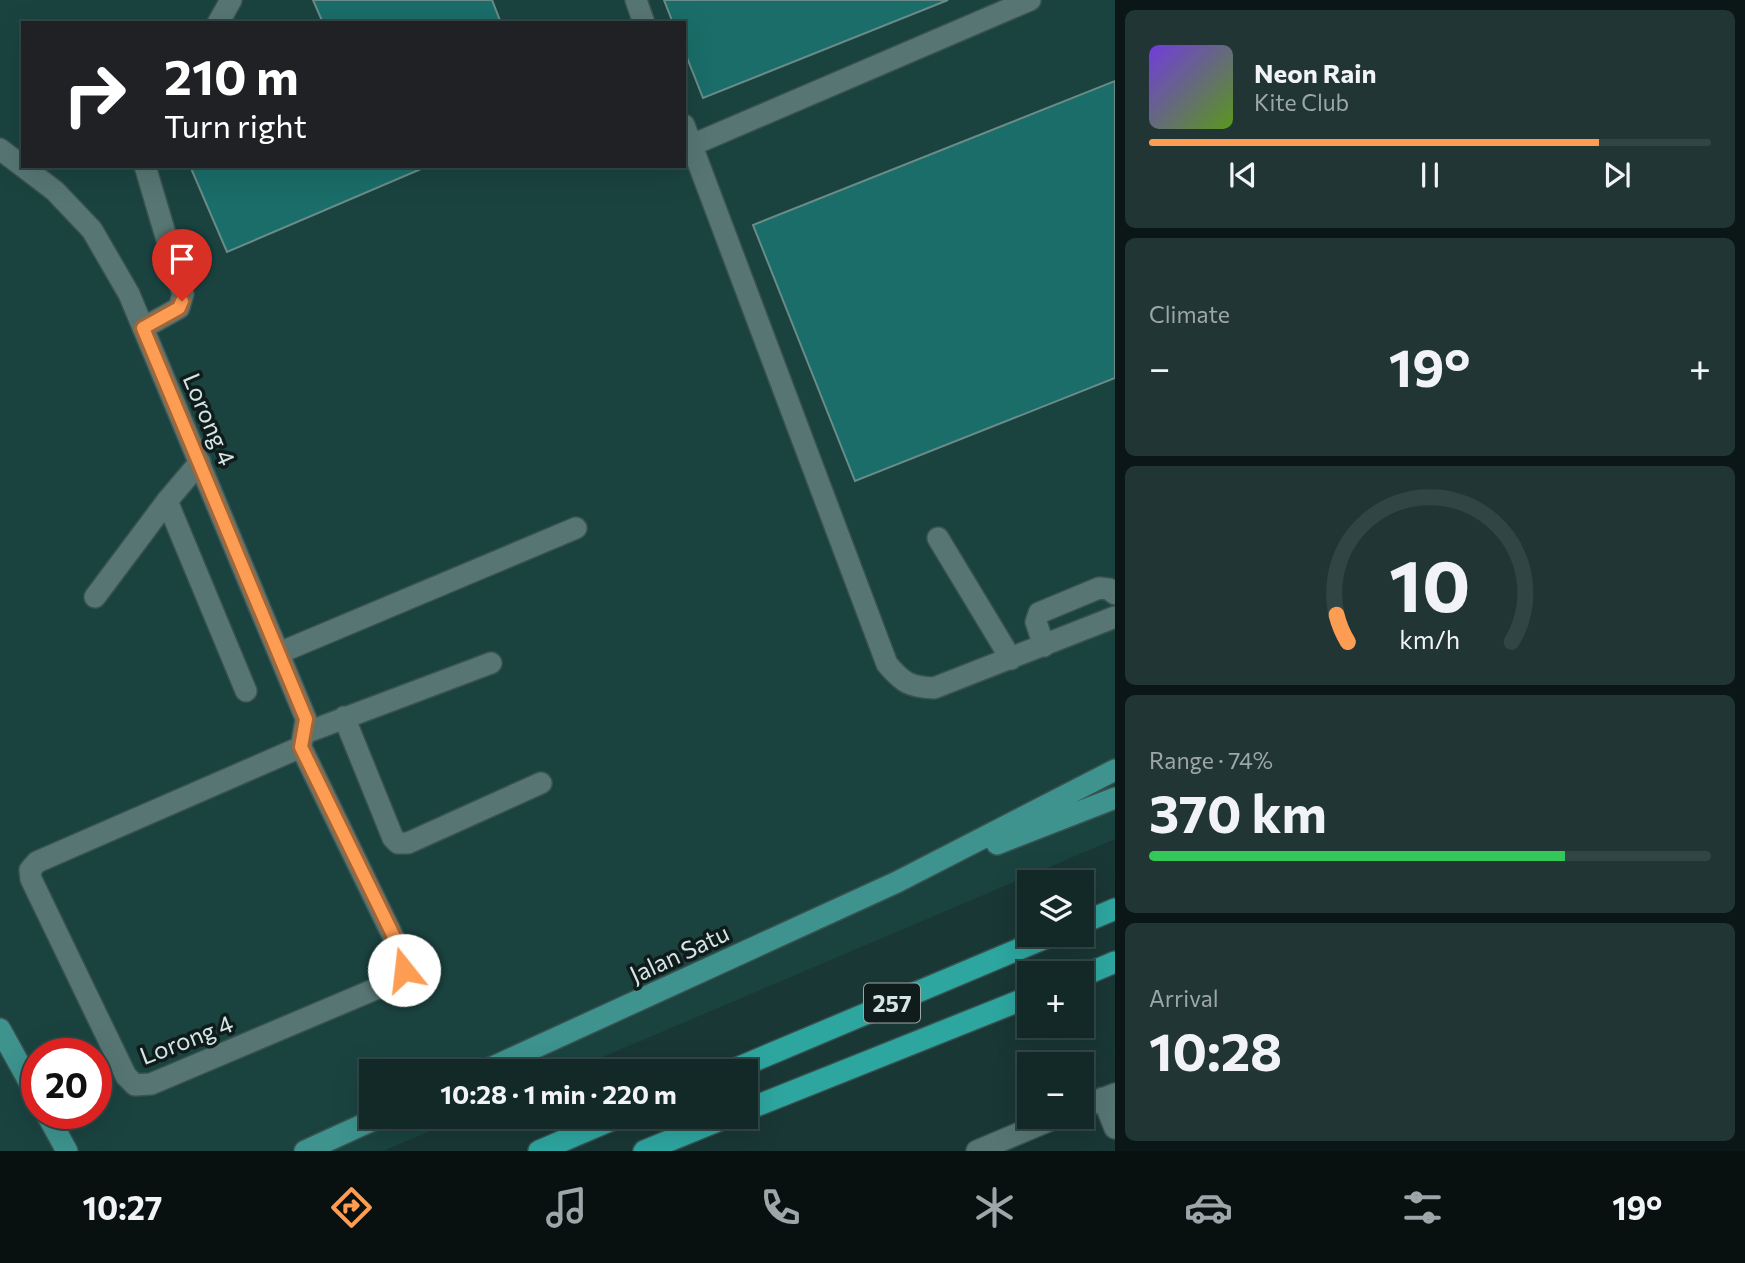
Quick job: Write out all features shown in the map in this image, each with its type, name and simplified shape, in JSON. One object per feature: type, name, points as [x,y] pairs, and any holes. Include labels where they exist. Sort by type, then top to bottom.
[{"type":"highway","points":[[1094,918],[1115,909]]},
{"type":"highway","name":"257","points":[[758,1059],[1024,947]]},
{"type":"highway","points":[[1094,971],[1115,962]]},
{"type":"highway","name":"257","points":[[758,1105],[1017,1002]]},
{"type":"highway","points":[[539,1151],[591,1129]]},
{"type":"highway","points":[[644,1151],[698,1129]]},
{"type":"main road","name":"Jalan Satu","points":[[510,1059],[897,882],[1115,770]]},
{"type":"main road","name":"Jalan Satu","points":[[897,882],[1115,798]]},
{"type":"main road","points":[[0,1029],[21,1067]]},
{"type":"main road","points":[[305,1151],[359,1126]]},
{"type":"main road","points":[[55,1129],[67,1151]]},
{"type":"street","points":[[219,21],[231,0]]},
{"type":"street","points":[[636,0],[644,21]]},
{"type":"street","points":[[692,145],[1030,0]]},
{"type":"street","points":[[686,130],[887,664],[897,676],[913,687],[934,688],[1115,617]]},
{"type":"street","name":"Lorong 4","points":[[0,149],[21,165]]},
{"type":"street","name":"Lorong 4","points":[[25,168],[55,191],[92,230],[129,294],[306,719],[303,740],[403,957],[404,970],[392,982],[151,1084],[135,1085],[126,1076],[31,879],[30,870],[37,862],[303,740]]},
{"type":"street","points":[[143,328],[179,308],[183,294],[146,168]]},
{"type":"street","points":[[95,597],[167,500],[200,462]]},
{"type":"street","points":[[167,500],[246,691]]},
{"type":"street","points":[[279,653],[576,528]]},
{"type":"street","points":[[938,538],[1011,659]]},
{"type":"street","points":[[1044,646],[1036,622],[1039,613],[1100,588],[1109,589],[1115,594]]},
{"type":"street","points":[[303,740],[344,717],[491,663]]},
{"type":"street","points":[[344,717],[393,838],[398,843],[408,843],[541,783]]},
{"type":"street","points":[[1109,1096],[1115,1128]]},
{"type":"street","points":[[977,1151],[1029,1129]]},
{"type":"shaded area","points":[[0,0],[1115,0],[1115,839],[1042,870],[1017,870],[1017,881],[598,1059],[359,1059],[359,1129],[435,1129],[383,1151],[0,1151]]},
{"type":"building","points":[[313,0],[492,0],[500,21],[322,21]]},
{"type":"building","points":[[664,0],[948,0],[703,98],[686,55],[686,21],[672,21]]},
{"type":"building","points":[[1115,81],[1115,378],[855,481],[753,225]]},
{"type":"building","points":[[191,168],[423,168],[227,252]]},
{"type":"route","points":[[182,301],[179,308],[143,328],[306,719],[301,747],[397,943],[403,957],[404,970]]}]
